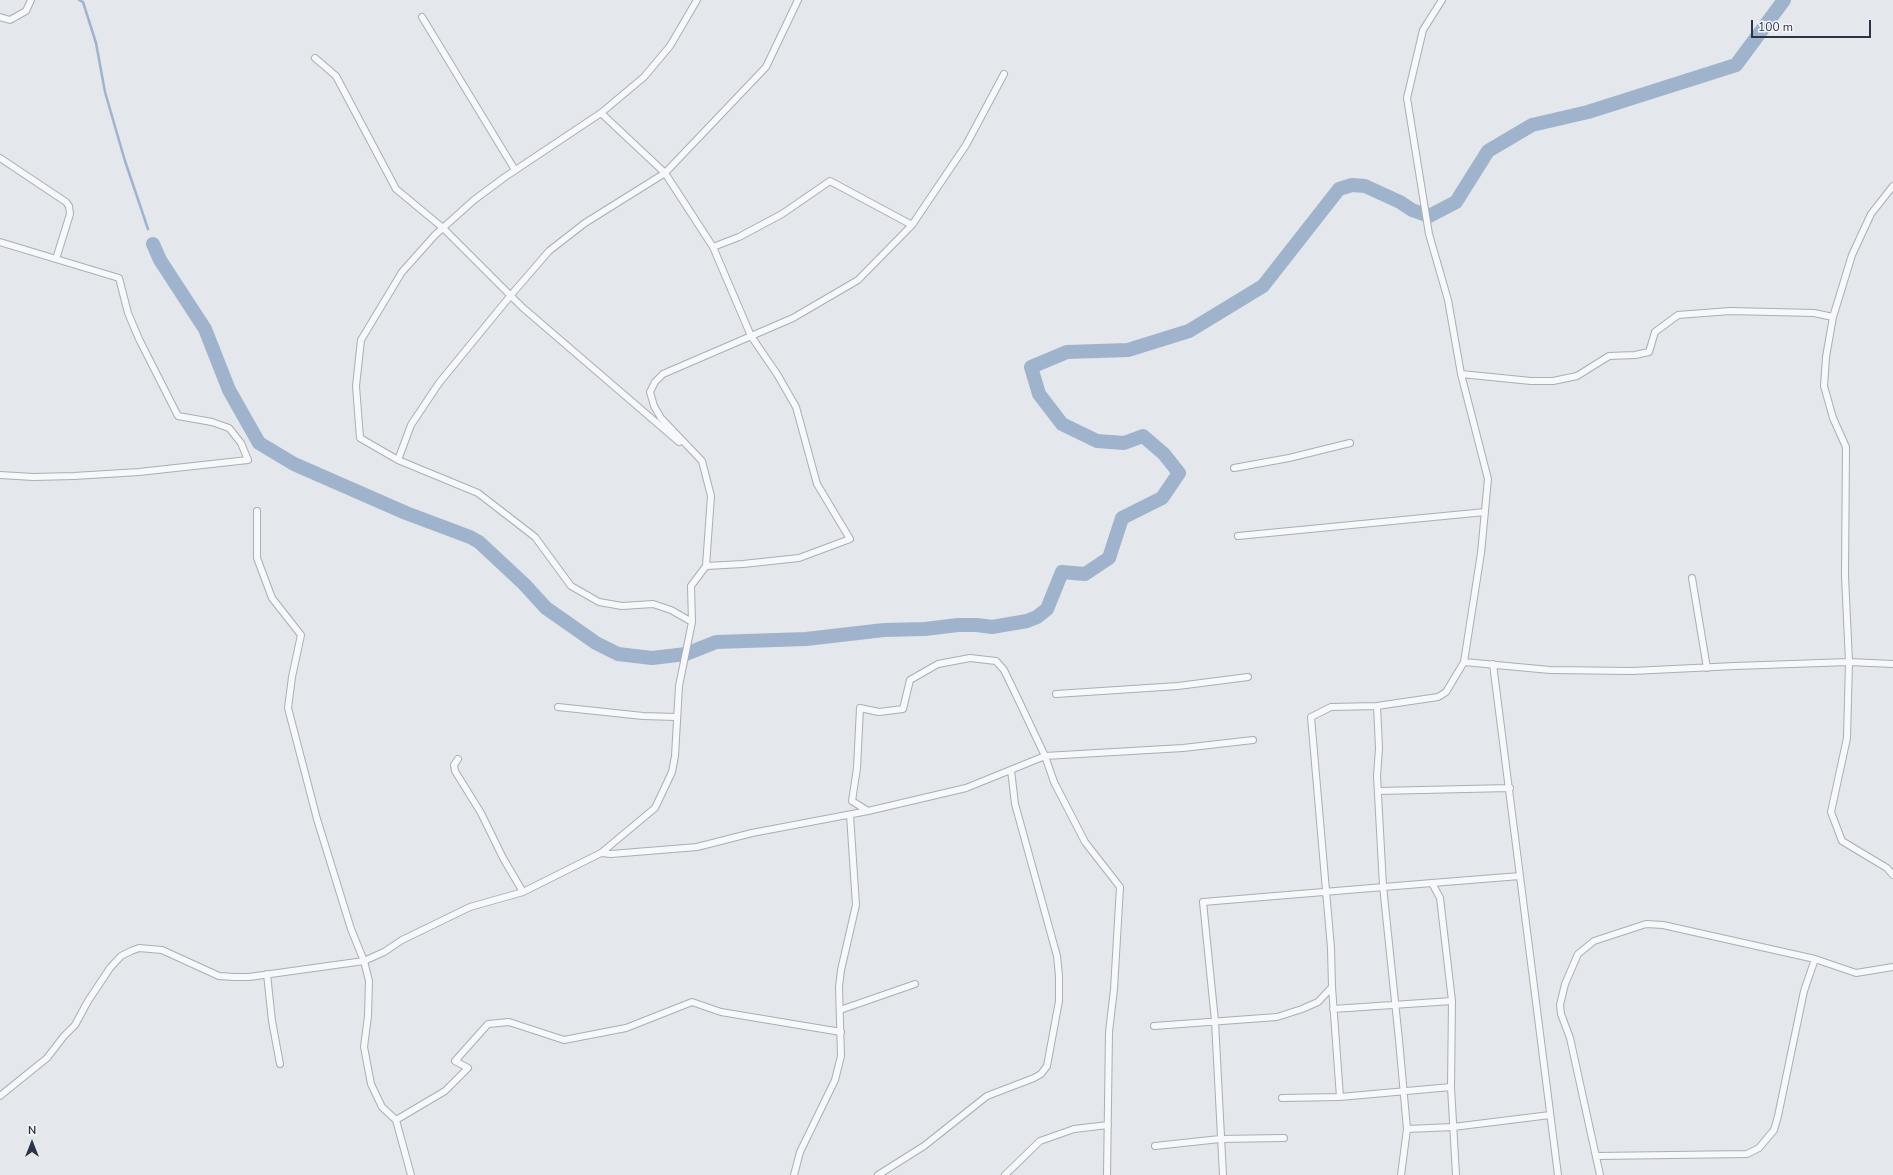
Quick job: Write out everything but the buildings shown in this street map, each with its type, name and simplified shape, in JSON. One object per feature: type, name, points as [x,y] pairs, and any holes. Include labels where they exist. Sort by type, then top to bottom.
[{"type":"street","points":[[0,17],[10,20],[26,11],[31,0]]},
{"type":"street","points":[[692,622],[671,610],[653,604],[622,606],[599,602],[570,586],[535,537],[478,493],[398,460],[360,438],[356,386],[361,340],[402,272],[443,228],[474,200],[515,170],[600,113],[644,78],[670,46],[698,0]]},
{"type":"street","points":[[398,460],[411,425],[439,383],[510,295],[549,251],[586,223],[665,173],[766,67],[798,0]]},
{"type":"street","points":[[1340,1098],[1333,1009],[1331,948],[1311,717],[1331,707],[1377,706],[1438,697],[1446,692],[1464,662],[1485,512],[1488,479],[1462,374],[1448,300],[1428,234],[1407,98],[1423,30],[1442,0]]},
{"type":"street","points":[[422,17],[515,170]]},
{"type":"street","points":[[315,58],[336,76],[396,189],[443,228],[510,295],[643,412],[702,461]]},
{"type":"street","points":[[0,1096],[47,1058],[75,1024],[88,1000],[110,968],[121,956],[131,951],[139,948],[162,950],[219,976],[249,977],[364,961],[384,952],[402,940],[470,907],[523,892],[601,853],[646,816],[659,800],[672,772],[675,756],[676,717],[679,686],[692,622],[690,586],[706,566],[710,496],[702,461],[661,418],[654,406],[650,392],[655,382],[663,374],[793,318],[858,280],[912,225],[966,145],[1004,74]]},
{"type":"street","points":[[600,113],[665,173],[713,247],[752,336],[777,374],[796,407],[818,484],[850,539],[799,558],[744,564],[706,566]]},
{"type":"street","points":[[0,158],[66,202],[69,206],[70,214],[56,259]]},
{"type":"street","points":[[713,247],[739,237],[782,214],[830,181],[912,225]]},
{"type":"street","points":[[1893,186],[1871,214],[1852,255],[1833,317],[1826,357],[1824,386],[1833,418],[1846,447],[1845,576],[1849,662],[1847,738],[1831,812],[1842,841],[1887,868],[1893,875]]},
{"type":"street","points":[[0,242],[119,278],[128,313],[139,339],[178,416],[212,422],[229,428],[241,443],[248,460],[139,472],[74,476],[34,477],[0,475]]},
{"type":"street","points":[[1462,374],[1531,381],[1553,381],[1577,376],[1610,356],[1635,355],[1649,352],[1655,332],[1678,315],[1730,311],[1814,313],[1833,317]]},
{"type":"street","points":[[1234,468],[1289,458],[1350,443]]},
{"type":"street","points":[[257,512],[257,558],[272,598],[301,635],[292,676],[288,708],[317,819],[351,929],[364,961],[369,981],[368,1016],[364,1047],[371,1084],[382,1107],[396,1120],[411,1175]]},
{"type":"street","points":[[1238,536],[1485,512]]},
{"type":"street","points":[[1692,578],[1707,668]]},
{"type":"street","points":[[868,812],[852,801],[857,768],[860,708],[879,712],[903,709],[910,680],[938,664],[970,658],[996,661],[1004,670],[1045,756],[1054,782],[1085,842],[1120,887],[1114,989],[1109,1032],[1107,1175]]},
{"type":"street","points":[[1464,662],[1550,670],[1632,671],[1849,662],[1893,664]]},
{"type":"street","points":[[1493,664],[1510,788],[1558,1175]]},
{"type":"street","points":[[1056,694],[1178,686],[1248,677]]},
{"type":"street","points":[[1377,706],[1378,791],[1383,886],[1404,1091],[1406,1129],[1402,1175]]},
{"type":"street","points":[[558,707],[642,716],[676,717]]},
{"type":"street","points":[[601,853],[612,854],[697,847],[752,833],[868,812],[966,788],[1045,756],[1183,748],[1253,740]]},
{"type":"street","points":[[458,758],[454,765],[455,771],[481,813],[503,858],[523,892]]},
{"type":"street","points":[[878,1175],[924,1146],[987,1096],[1034,1078],[1041,1074],[1047,1066],[1059,1001],[1057,956],[1015,804],[1011,770]]},
{"type":"street","points":[[1378,791],[1510,788]]},
{"type":"street","points":[[794,1175],[800,1152],[839,1069],[841,1056],[841,970],[856,905],[850,815]]},
{"type":"street","points":[[1223,1175],[1215,1021],[1203,902],[1383,886],[1520,876]]},
{"type":"street","points":[[1432,883],[1440,898],[1452,1001],[1451,1087],[1456,1175]]},
{"type":"street","points":[[1600,1175],[1570,1038],[1561,1014],[1560,1005],[1562,994],[1578,954],[1594,941],[1646,924],[1664,925],[1815,959],[1856,973],[1893,967]]},
{"type":"street","points":[[1597,1156],[1747,1154],[1759,1148],[1774,1130],[1804,991],[1815,959]]},
{"type":"street","points":[[267,974],[272,1021],[280,1064]]},
{"type":"street","points":[[840,1010],[915,984]]},
{"type":"street","points":[[1154,1026],[1277,1017],[1318,1002],[1332,987]]},
{"type":"street","points":[[1333,1009],[1452,1001]]},
{"type":"street","points":[[396,1120],[445,1091],[468,1068],[455,1061],[488,1024],[509,1022],[564,1040],[626,1028],[692,1002],[721,1012],[841,1032]]},
{"type":"street","points":[[1282,1098],[1340,1098],[1451,1087]]},
{"type":"street","points":[[1406,1129],[1453,1127],[1550,1115]]},
{"type":"street","points":[[1005,1175],[1040,1141],[1074,1129],[1108,1125]]},
{"type":"street","points":[[1155,1146],[1220,1139],[1284,1138]]},
{"type":"waterway","points":[[79,0],[83,2],[96,43],[105,92],[125,161],[148,229]]},
{"type":"waterway","points":[[153,244],[160,260],[205,329],[229,390],[259,443],[294,464],[406,513],[470,537],[479,542],[524,584],[546,608],[596,643],[618,654],[652,658],[686,654],[716,642],[806,639],[884,630],[925,629],[958,625],[992,627],[1027,621],[1037,617],[1047,609],[1062,572],[1085,574],[1109,558],[1122,518],[1162,498],[1179,473],[1164,454],[1143,436],[1124,443],[1097,441],[1062,424],[1039,394],[1031,367],[1067,352],[1128,350],[1189,331],[1263,286],[1339,189],[1352,185],[1365,186],[1400,202],[1412,210],[1429,216],[1456,202],[1488,151],[1532,125],[1588,112],[1736,65],[1784,0]]}]
